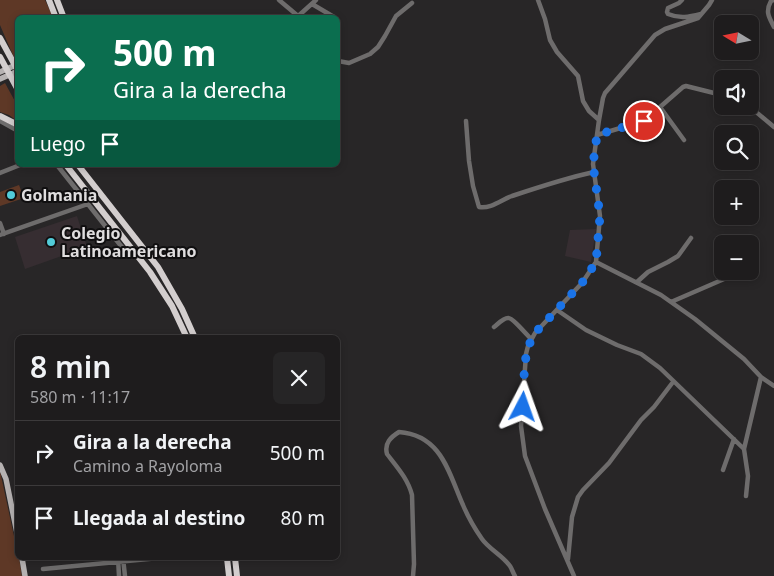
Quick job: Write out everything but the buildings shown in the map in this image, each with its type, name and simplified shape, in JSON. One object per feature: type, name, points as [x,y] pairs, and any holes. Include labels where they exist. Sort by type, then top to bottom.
[{"type":"highway","points":[[49,0],[55,15]]},
{"type":"highway","points":[[57,0],[63,15]]},
{"type":"highway","points":[[0,38],[15,66]]},
{"type":"highway","points":[[0,57],[15,84]]},
{"type":"highway","points":[[0,116],[15,124]]},
{"type":"highway","points":[[80,167],[158,267],[182,309],[194,335]]},
{"type":"highway","points":[[66,168],[134,251],[172,306],[186,335]]},
{"type":"highway","points":[[227,560],[229,576]]},
{"type":"highway","points":[[235,560],[236,576]]},
{"type":"main road","points":[[0,72],[15,65]]},
{"type":"main road","points":[[0,79],[15,72]]},
{"type":"main road","points":[[0,465],[6,480],[15,524]]},
{"type":"main road","points":[[22,560],[25,576]]},
{"type":"street","points":[[279,0],[295,15]]},
{"type":"street","points":[[299,15],[316,0]]},
{"type":"street","points":[[538,0],[550,40],[557,52],[578,76],[583,101],[588,111],[599,120]]},
{"type":"street","points":[[682,0],[668,8],[668,14],[684,18],[702,14]]},
{"type":"street","points":[[574,576],[545,509],[525,456],[522,426],[526,354],[535,333],[582,283],[596,262],[600,216],[593,164],[599,120],[605,94],[655,35],[665,29],[698,18],[712,0]]},
{"type":"street","points":[[774,0],[768,6],[767,13],[774,27]]},
{"type":"street","points":[[340,61],[349,63],[370,54],[386,36],[396,16],[412,3]]},
{"type":"street","points":[[312,4],[331,15]]},
{"type":"street","points":[[597,135],[644,121],[683,87],[686,86],[714,93]]},
{"type":"street","points":[[660,107],[684,140]]},
{"type":"street","points":[[759,114],[774,127]]},
{"type":"street","points":[[0,121],[15,129]]},
{"type":"street","points":[[466,121],[469,161],[479,207],[492,206],[509,197],[594,172]]},
{"type":"street","points":[[0,173],[15,167]]},
{"type":"street","points":[[66,168],[88,204],[125,251],[134,251]]},
{"type":"street","points":[[0,224],[2,234],[88,204]]},
{"type":"street","points":[[637,282],[648,272],[678,256],[691,238]]},
{"type":"street","points":[[596,262],[637,282],[695,319],[744,359],[761,377],[774,386]]},
{"type":"street","points":[[670,302],[722,280]]},
{"type":"street","points":[[557,310],[586,330],[641,354],[660,368],[744,448]]},
{"type":"street","points":[[494,327],[509,317],[531,339]]},
{"type":"street","points":[[746,496],[747,472],[744,448],[761,377]]},
{"type":"street","points":[[568,560],[572,517],[578,496],[609,463],[641,420],[654,407],[673,382]]},
{"type":"street","points":[[413,576],[412,496],[410,486],[386,450],[389,440],[400,432],[415,435],[434,447],[443,459],[463,506],[483,540],[510,566],[515,576]]},
{"type":"street","points":[[723,470],[734,439]]},
{"type":"street","points":[[43,569],[113,560]]},
{"type":"street","points":[[119,576],[121,560]]},
{"type":"street","points":[[121,560],[124,576]]},
{"type":"shaded area","points":[[0,0],[45,0],[52,15],[15,15],[15,60],[0,25]]},
{"type":"shaded area","points":[[5,83],[15,101],[15,120],[0,112],[0,86]]},
{"type":"shaded area","name":"Golmania","points":[[19,185],[24,198],[0,206],[0,192]]},
{"type":"shaded area","name":"Colegio Latinoamericano","points":[[77,216],[87,247],[25,269],[15,237]]},
{"type":"shaded area","points":[[596,229],[591,262],[565,256],[570,230]]},
{"type":"shaded area","points":[[0,471],[15,541],[15,560],[19,560],[22,576],[0,576]]},
{"type":"place","name":"Golmania","points":[[11,195]]},
{"type":"place","name":"Colegio Latinoamericano","points":[[51,242]]},
{"type":"route","points":[[523,407],[526,354],[531,339],[582,283],[596,262],[600,216],[593,164],[597,135],[644,121]]}]
